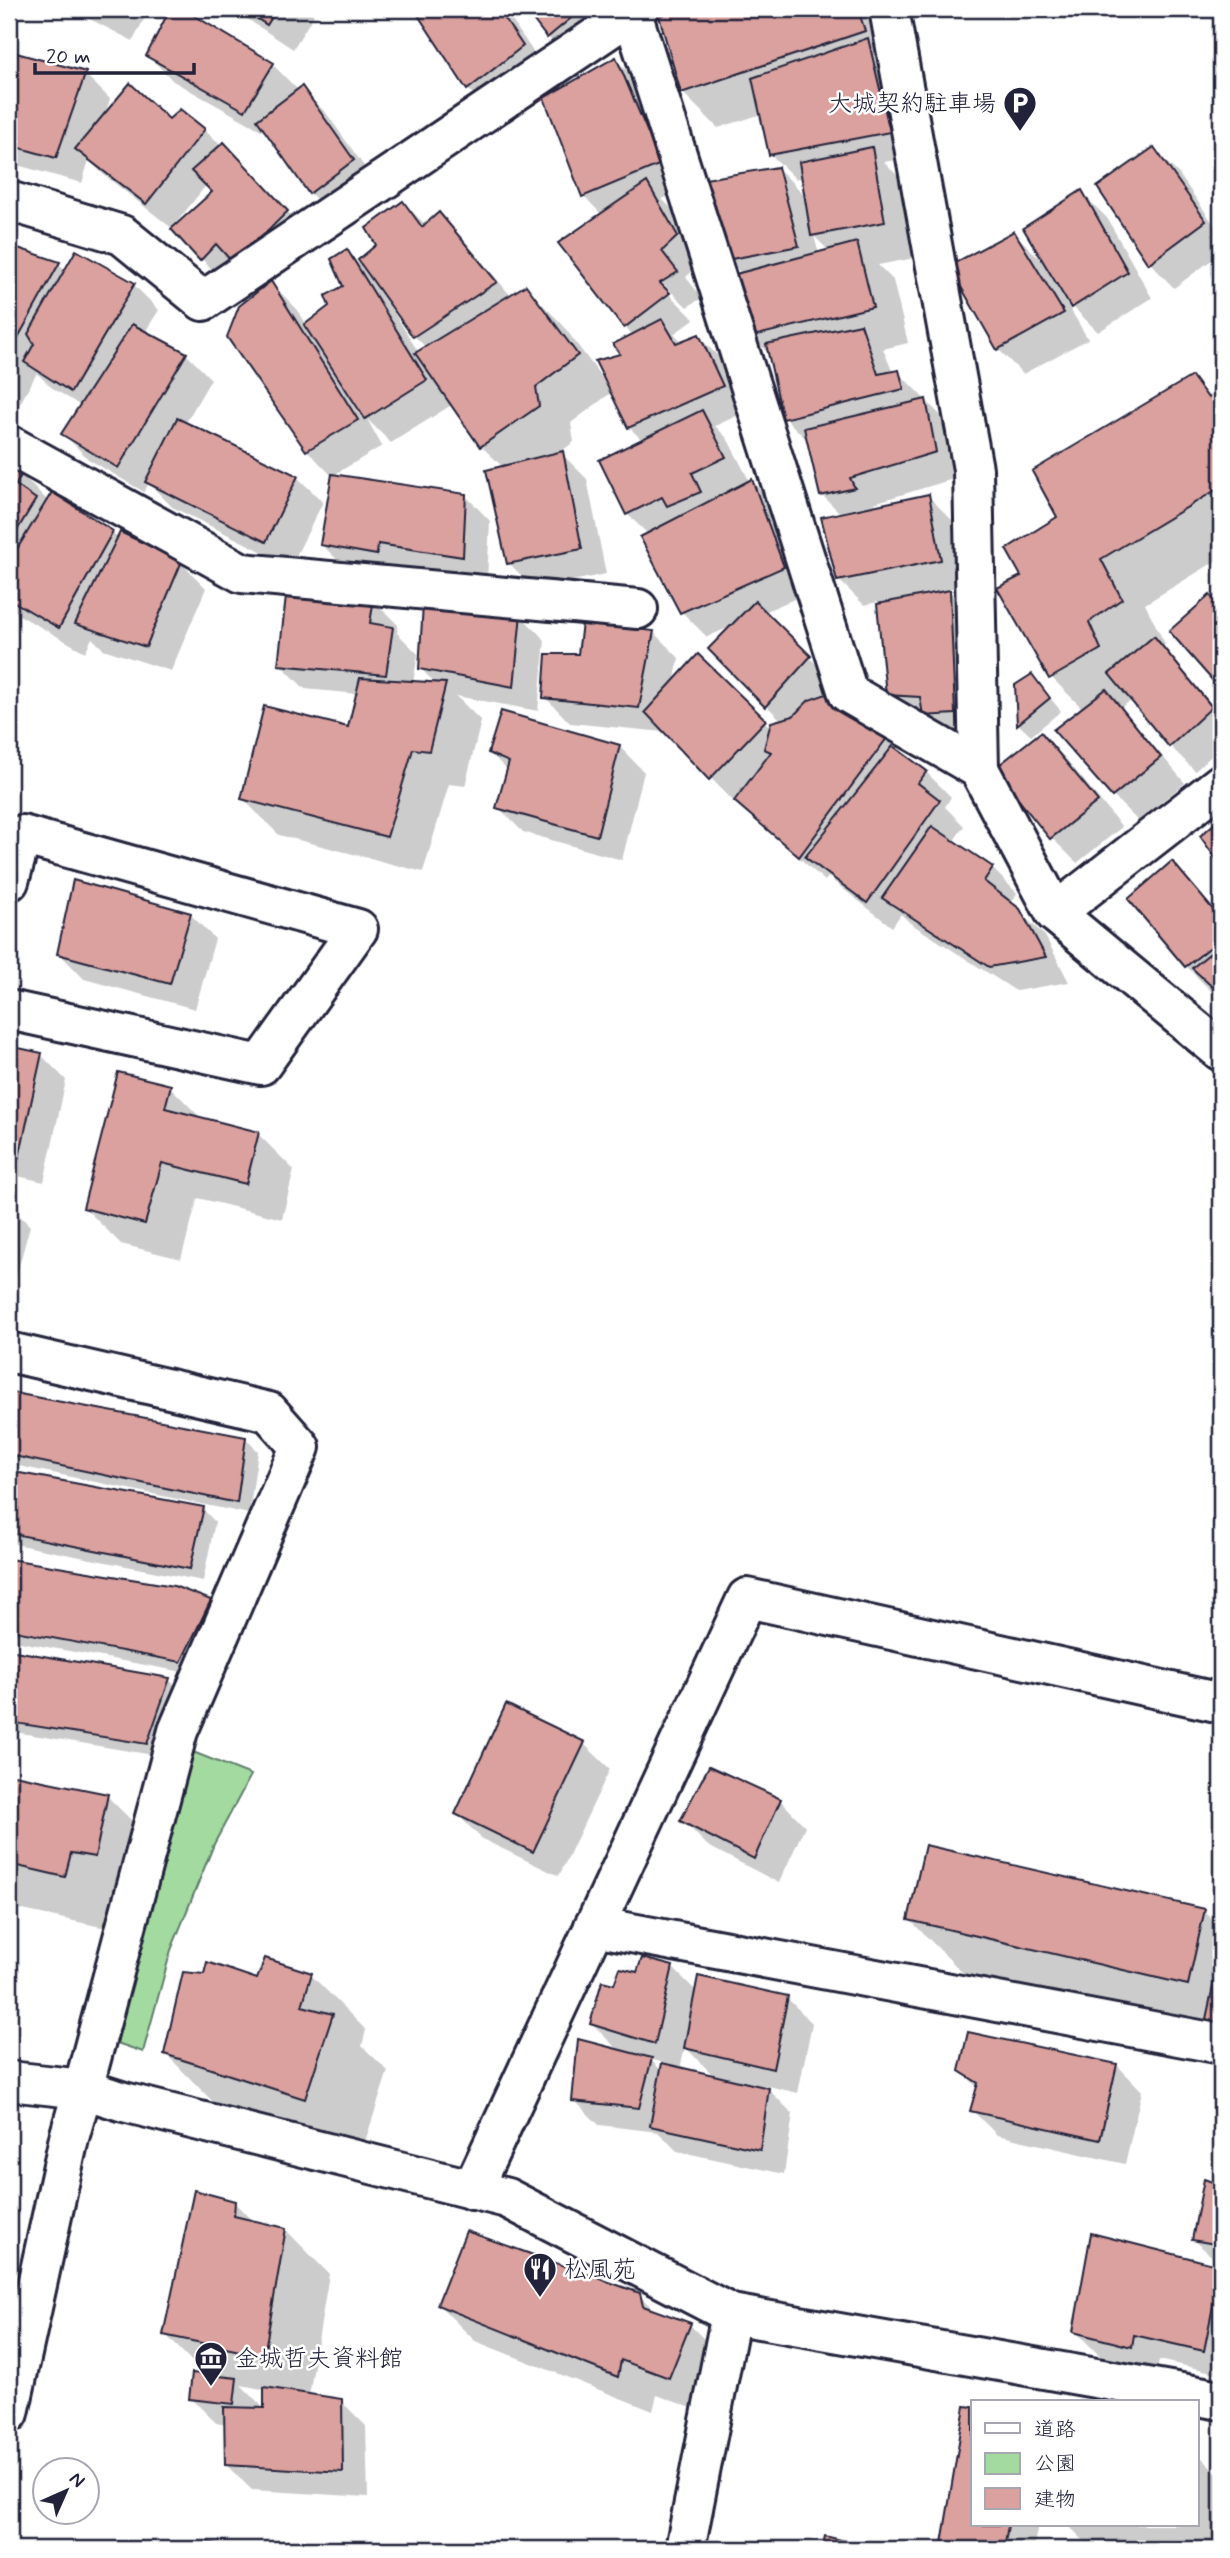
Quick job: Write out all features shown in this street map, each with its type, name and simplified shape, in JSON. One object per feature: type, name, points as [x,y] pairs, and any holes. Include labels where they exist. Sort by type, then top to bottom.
[{"type":"street","points":[[888,9],[973,469],[979,769],[1055,913],[1218,1044]]},
{"type":"street","points":[[9,201],[121,235],[203,302],[635,11],[848,692],[979,769]]},
{"type":"street","points":[[9,445],[242,573],[638,609]]},
{"type":"street","points":[[1055,913],[1221,784]]},
{"type":"street","points":[[9,881],[22,835],[358,929],[261,1065],[9,1010]]},
{"type":"street","points":[[9,1352],[269,1412],[300,1447],[178,1731],[69,2138],[9,2413]]},
{"type":"street","points":[[472,2190],[747,1598],[1221,1703]]},
{"type":"street","points":[[594,1926],[1221,2044]]},
{"type":"street","points":[[9,2081],[83,2089],[124,2102],[507,2198],[731,2314],[1221,2400]]},
{"type":"street","points":[[685,2549],[731,2314]]},
{"type":"green space","points":[[188,1750],[251,1775],[214,1844],[171,1950],[143,2052],[117,2043]]},
{"type":"building","points":[[170,9],[183,9],[274,63],[245,111],[146,56]]},
{"type":"building","points":[[242,9],[277,9],[267,25]]},
{"type":"building","points":[[414,9],[498,9],[523,46],[467,90]]},
{"type":"building","points":[[525,9],[582,9],[547,38]]},
{"type":"building","points":[[682,9],[858,9],[865,31],[681,93],[659,16]]},
{"type":"building","points":[[868,38],[890,132],[769,155],[752,78]]},
{"type":"building","points":[[9,51],[86,72],[56,158],[9,145]]},
{"type":"building","points":[[616,57],[661,164],[582,197],[544,98]]},
{"type":"building","points":[[130,83],[169,119],[180,109],[205,129],[146,204],[75,149]]},
{"type":"building","points":[[302,86],[354,160],[309,194],[257,120]]},
{"type":"building","points":[[224,142],[288,211],[234,264],[216,244],[200,261],[171,229],[212,192],[191,171]]},
{"type":"building","points":[[872,147],[885,222],[811,236],[799,162]]},
{"type":"building","points":[[1154,147],[1206,221],[1148,264],[1097,187]]},
{"type":"building","points":[[778,167],[799,246],[726,260],[705,179]]},
{"type":"building","points":[[647,182],[678,236],[662,251],[678,272],[660,283],[670,293],[624,328],[558,243]]},
{"type":"building","points":[[1082,190],[1128,272],[1071,308],[1023,228]]},
{"type":"building","points":[[403,201],[422,227],[439,212],[497,282],[413,337],[358,260],[376,245],[366,228]]},
{"type":"building","points":[[1014,231],[1064,313],[997,350],[949,266]]},
{"type":"building","points":[[857,242],[873,307],[749,337],[728,276]]},
{"type":"building","points":[[9,245],[60,262],[9,354]]},
{"type":"building","points":[[347,249],[427,380],[365,419],[304,325],[329,306],[325,296],[343,286],[331,259]]},
{"type":"building","points":[[76,250],[135,283],[71,392],[24,362],[34,344],[28,334]]},
{"type":"building","points":[[271,281],[358,420],[306,451],[227,337],[239,306]]},
{"type":"building","points":[[526,285],[578,355],[536,387],[539,406],[480,447],[415,353]]},
{"type":"building","points":[[662,319],[676,343],[699,334],[723,386],[628,428],[595,361],[620,354],[613,344]]},
{"type":"building","points":[[132,324],[187,353],[118,468],[61,434]]},
{"type":"building","points":[[861,324],[878,374],[899,370],[904,389],[783,419],[766,344]]},
{"type":"building","points":[[1192,376],[1208,398],[1221,390],[1221,487],[1101,559],[1122,599],[1089,622],[1101,649],[1049,679],[997,588],[1021,576],[1006,549],[1057,517],[1032,471]]},
{"type":"building","points":[[926,399],[936,452],[850,478],[855,488],[820,496],[804,428]]},
{"type":"building","points":[[702,410],[726,457],[692,473],[701,492],[667,506],[662,497],[626,515],[599,460]]},
{"type":"building","points":[[177,418],[298,476],[266,542],[145,482]]},
{"type":"building","points":[[563,451],[582,549],[507,564],[486,470]]},
{"type":"building","points":[[9,465],[22,473],[16,485],[36,499],[16,532],[9,527]]},
{"type":"building","points":[[332,474],[466,494],[463,557],[378,544],[377,555],[320,545]]},
{"type":"building","points":[[752,479],[784,567],[680,613],[640,537]]},
{"type":"building","points":[[52,492],[113,531],[59,628],[9,599],[9,562]]},
{"type":"building","points":[[929,494],[941,560],[837,581],[821,517]]},
{"type":"building","points":[[120,532],[182,561],[146,647],[75,624]]},
{"type":"building","points":[[287,588],[374,599],[370,623],[393,627],[386,675],[278,665]]},
{"type":"building","points":[[950,590],[955,714],[923,716],[920,697],[886,695],[877,604]]},
{"type":"building","points":[[1210,595],[1221,609],[1221,690],[1169,631]]},
{"type":"building","points":[[755,601],[811,656],[765,707],[708,649]]},
{"type":"building","points":[[423,604],[521,613],[514,687],[419,669]]},
{"type":"building","points":[[582,623],[654,631],[639,708],[543,698],[546,654],[578,654]]},
{"type":"building","points":[[1154,636],[1212,707],[1169,747],[1109,674]]},
{"type":"building","points":[[698,654],[766,720],[709,780],[645,712]]},
{"type":"building","points":[[1032,674],[1050,698],[1017,725],[1015,685]]},
{"type":"building","points":[[360,678],[446,683],[429,751],[413,749],[387,837],[241,799],[264,706],[348,727]]},
{"type":"building","points":[[1106,689],[1161,757],[1112,797],[1053,730]]},
{"type":"building","points":[[829,693],[887,738],[799,857],[734,801],[771,752],[764,749],[771,722],[793,716],[809,700]]},
{"type":"building","points":[[501,711],[620,745],[597,836],[496,808],[509,762],[488,753]]},
{"type":"building","points":[[1041,732],[1098,801],[1050,839],[994,769]]},
{"type":"building","points":[[893,746],[927,771],[918,783],[940,800],[867,903],[805,857]]},
{"type":"building","points":[[1221,818],[1221,866],[1200,836]]},
{"type":"building","points":[[932,826],[993,867],[984,881],[1020,909],[1046,957],[989,967],[882,898]]},
{"type":"building","points":[[1172,861],[1221,919],[1221,939],[1185,967],[1128,899]]},
{"type":"building","points":[[73,880],[191,913],[170,984],[57,954]]},
{"type":"building","points":[[1221,944],[1221,995],[1192,968]]},
{"type":"building","points":[[9,1046],[42,1053],[19,1158],[9,1156]]},
{"type":"building","points":[[118,1072],[171,1085],[165,1108],[259,1132],[246,1184],[162,1163],[145,1224],[83,1208]]},
{"type":"building","points":[[9,1392],[246,1437],[237,1503],[9,1455]]},
{"type":"building","points":[[9,1471],[204,1507],[190,1569],[9,1533]]},
{"type":"building","points":[[9,1559],[174,1586],[211,1600],[181,1662],[9,1630]]},
{"type":"building","points":[[9,1650],[170,1678],[147,1744],[9,1722]]},
{"type":"building","points":[[506,1704],[585,1742],[533,1852],[455,1814]]},
{"type":"building","points":[[709,1766],[781,1799],[754,1859],[680,1821]]},
{"type":"building","points":[[9,1774],[108,1794],[95,1857],[71,1853],[65,1877],[9,1864]]},
{"type":"building","points":[[925,1845],[1205,1909],[1188,1985],[908,1920]]},
{"type":"building","points":[[1221,1949],[1221,2023],[1206,2019]]},
{"type":"building","points":[[265,1958],[312,1973],[302,2006],[333,2014],[305,2099],[164,2054],[183,1972],[204,1974],[207,1962],[257,1979]]},
{"type":"building","points":[[642,1958],[673,1966],[655,2044],[590,2024],[602,1981],[614,1984],[620,1968],[637,1972]]},
{"type":"building","points":[[698,1976],[788,1996],[773,2069],[684,2048]]},
{"type":"building","points":[[968,2032],[1117,2064],[1100,2140],[970,2111],[978,2083],[959,2071]]},
{"type":"building","points":[[578,2039],[652,2058],[639,2108],[572,2101]]},
{"type":"building","points":[[662,2063],[769,2088],[760,2150],[650,2126]]},
{"type":"building","points":[[1204,2179],[1221,2185],[1221,2245],[1192,2240]]},
{"type":"building","points":[[194,2190],[235,2201],[234,2216],[286,2228],[264,2356],[163,2335]]},
{"type":"building","name":"松風苑","points":[[466,2231],[640,2293],[643,2306],[691,2323],[669,2378],[621,2360],[618,2377],[437,2305]]},
{"type":"building","points":[[1091,2233],[1221,2266],[1204,2351],[1134,2335],[1132,2347],[1073,2332]]},
{"type":"building","points":[[192,2373],[237,2378],[234,2404],[189,2399]]},
{"type":"building","points":[[264,2387],[342,2399],[343,2472],[225,2465],[224,2407],[264,2408]]},
{"type":"building","points":[[965,2406],[971,2407],[971,2526],[1008,2526],[1004,2549],[941,2549]]},
{"type":"building","points":[[825,2536],[849,2542],[848,2549],[822,2549]]},
{"type":"building","points":[[208,2542],[240,2549],[206,2549]]},
{"type":"place","name":"大城契約駐車場","points":[[1020,133]]},
{"type":"place","name":"松風苑","points":[[540,2299]]},
{"type":"place","name":"金城哲夫資料館","points":[[211,2388]]}]
